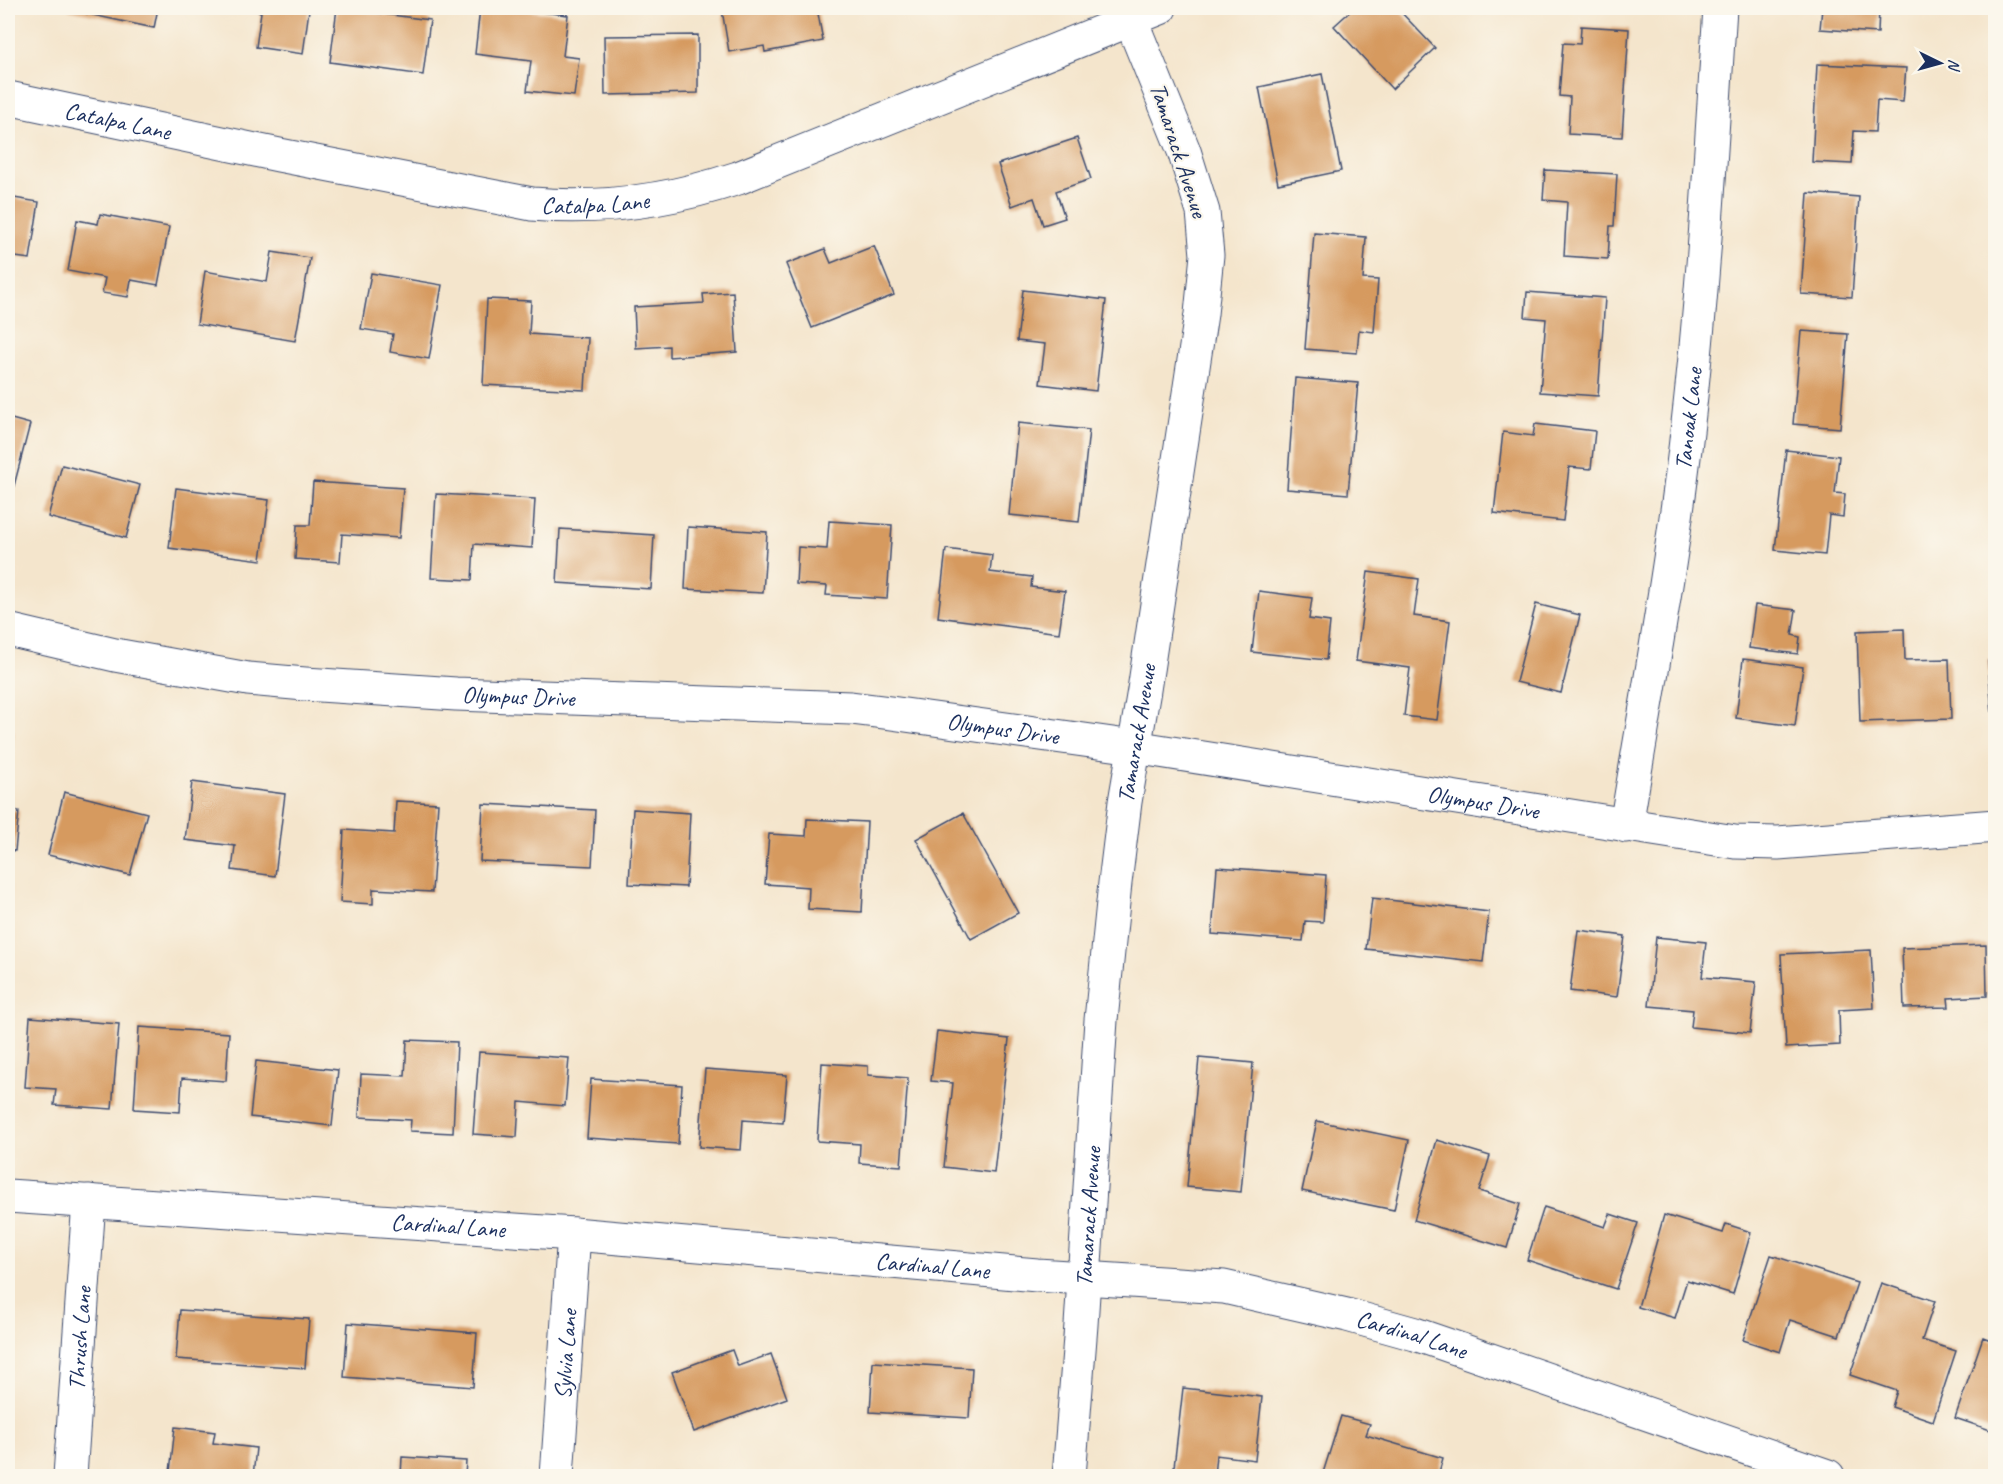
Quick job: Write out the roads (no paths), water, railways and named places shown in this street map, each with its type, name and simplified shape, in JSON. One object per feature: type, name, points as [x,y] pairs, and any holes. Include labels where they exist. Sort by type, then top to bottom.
[{"type":"street","name":"Tanoak Lane","points":[[1626,826],[1670,560],[1688,423],[1720,8]]},
{"type":"street","name":"Catalpa Lane","points":[[8,98],[279,155],[532,204],[556,206],[620,204],[679,194],[738,178],[1139,11]]},
{"type":"street","name":"Tamarack Avenue","points":[[1069,1476],[1102,1009],[1125,802],[1201,314],[1207,255],[1203,212],[1139,11]]},
{"type":"street","name":"Olympus Drive","points":[[8,630],[115,655],[271,681],[456,694],[851,708],[1134,747],[1735,842],[1778,843],[1995,826]]},
{"type":"street","name":"Cardinal Lane","points":[[8,1196],[574,1234],[1084,1279],[1224,1287],[1347,1315],[1415,1334],[1828,1476]]},
{"type":"street","name":"Thrush Lane","points":[[70,1476],[89,1201]]},
{"type":"street","name":"Sylvia Lane","points":[[557,1476],[574,1234]]}]
